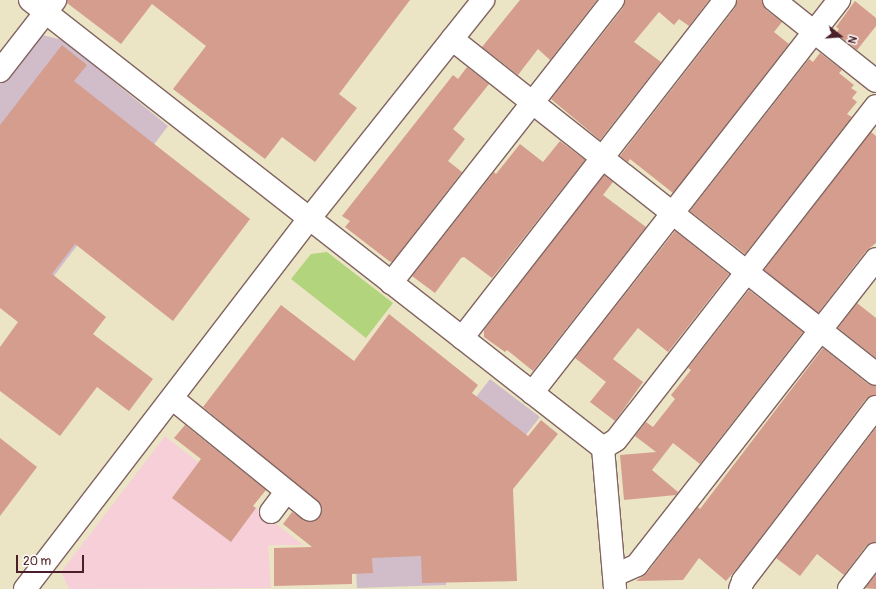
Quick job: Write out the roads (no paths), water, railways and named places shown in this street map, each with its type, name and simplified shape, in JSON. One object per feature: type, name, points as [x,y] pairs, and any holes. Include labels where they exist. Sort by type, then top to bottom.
[{"type":"street","points":[[25,589],[173,399],[309,219],[483,0]]},
{"type":"street","points":[[391,283],[613,0]]},
{"type":"street","points":[[462,338],[725,0]]},
{"type":"street","points":[[774,0],[876,81]]},
{"type":"street","points":[[532,393],[839,0]]},
{"type":"street","points":[[0,71],[44,4],[309,219],[603,448],[615,582]]},
{"type":"street","points":[[452,39],[876,374]]},
{"type":"street","points":[[603,448],[616,440],[876,106]]},
{"type":"street","points":[[615,582],[637,565],[876,259]]},
{"type":"street","points":[[173,399],[310,510]]},
{"type":"street","points":[[740,589],[743,581],[876,407]]},
{"type":"street","points":[[271,512],[287,491]]},
{"type":"street","points":[[849,589],[876,554]]}]
